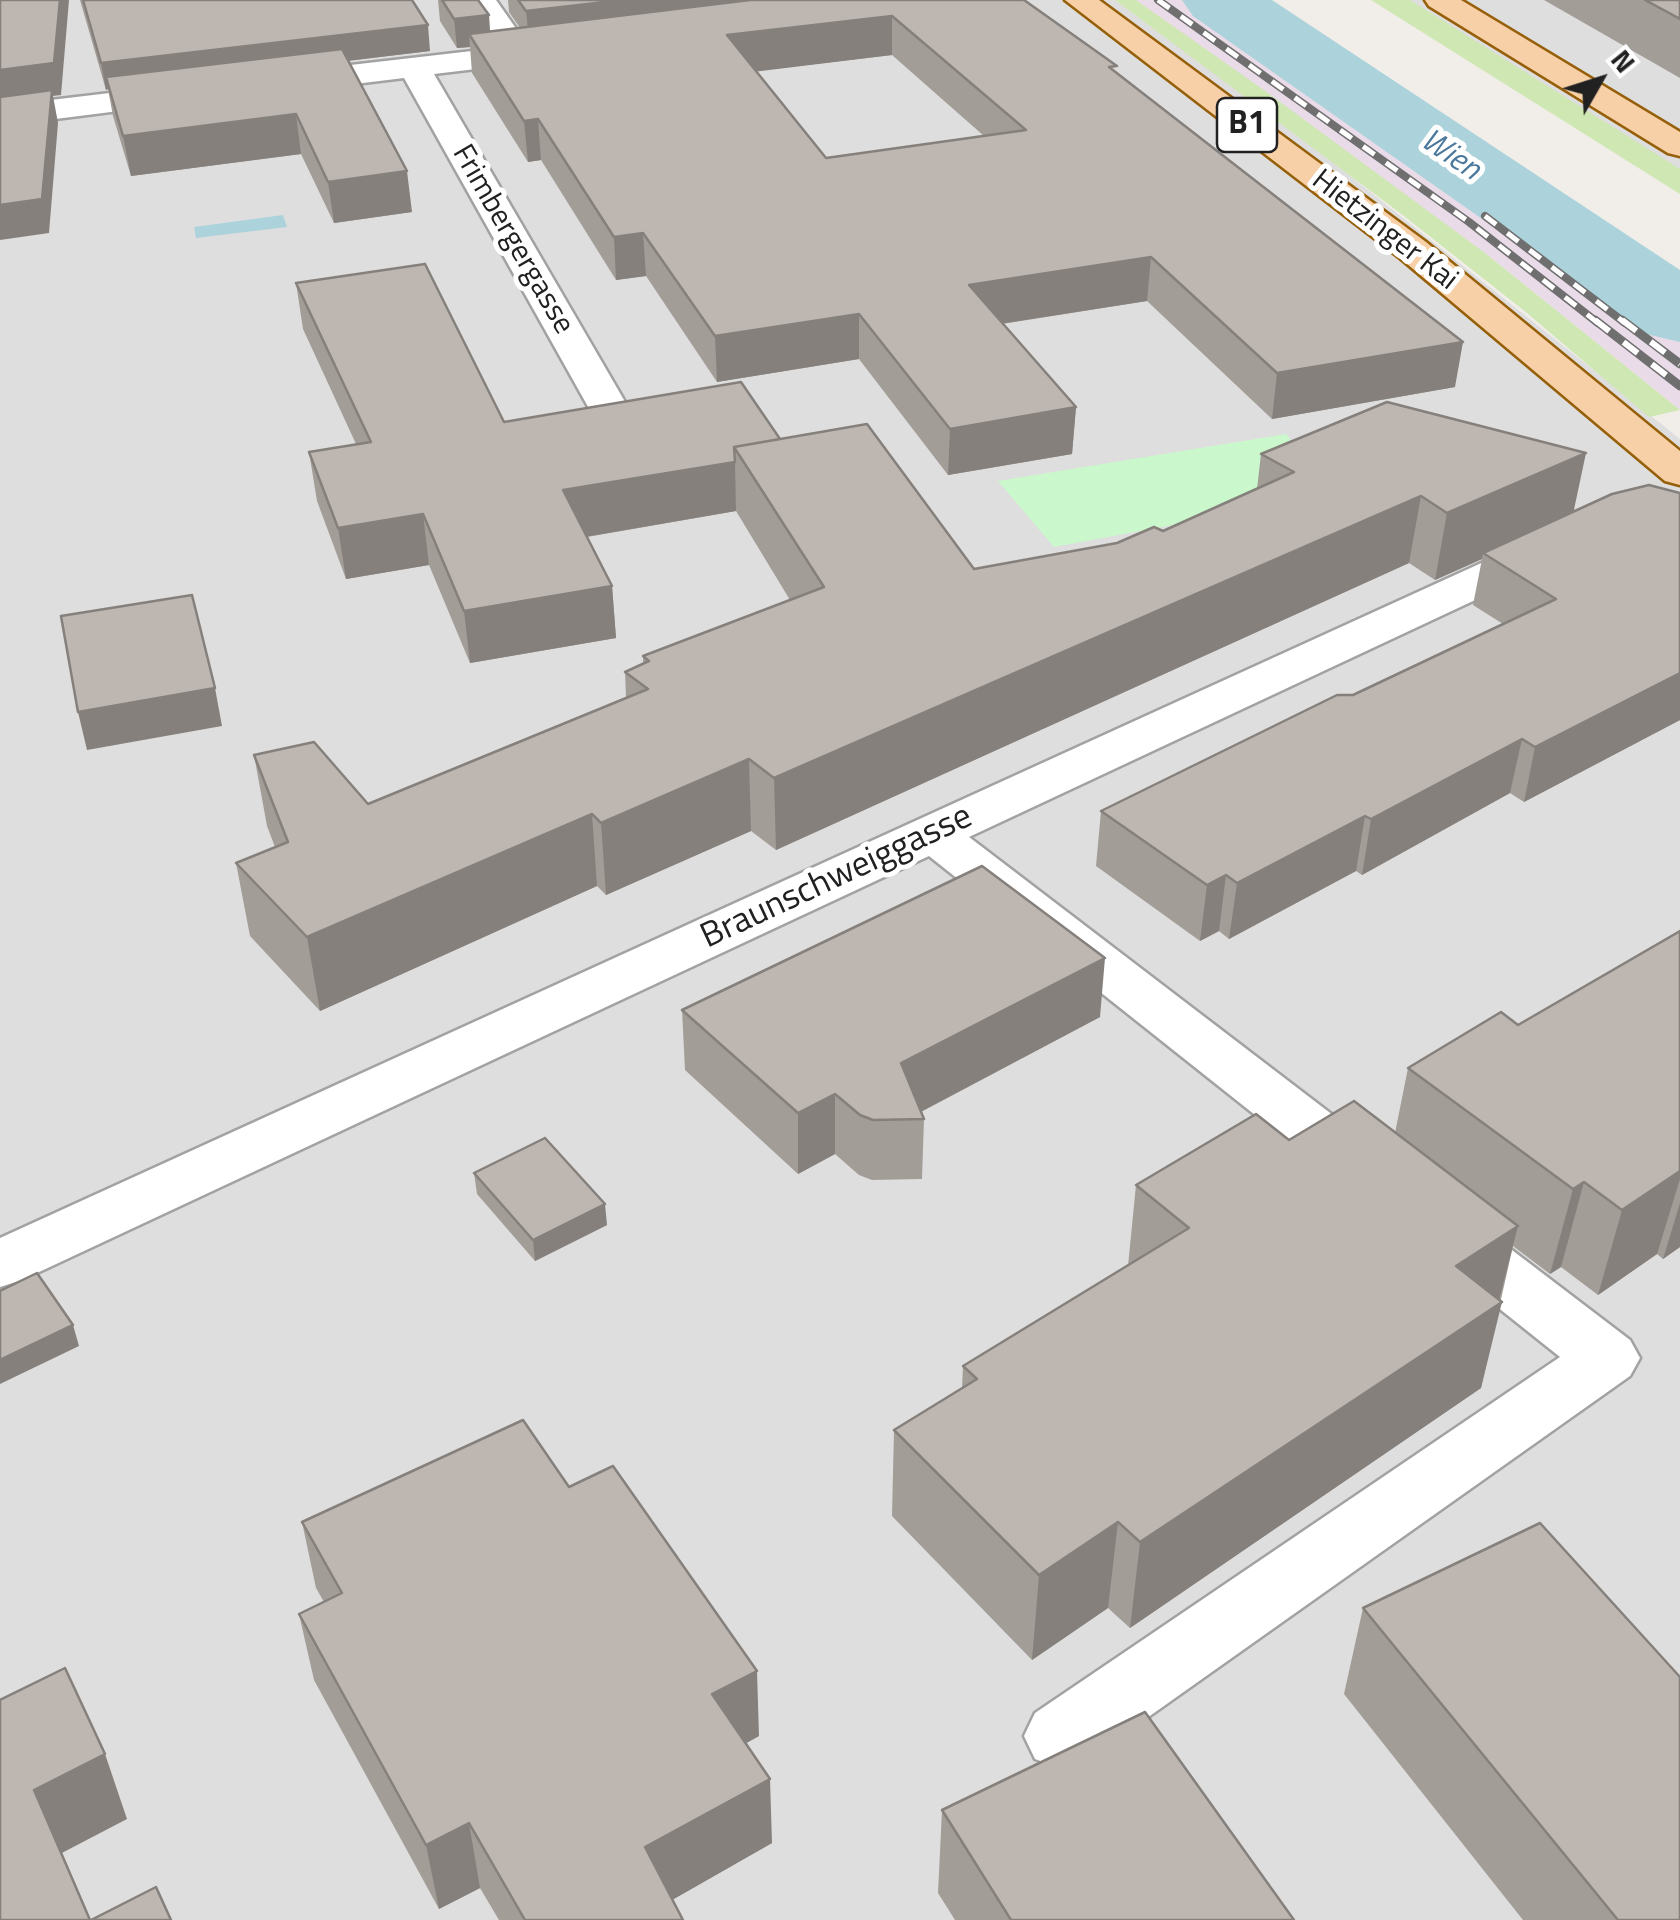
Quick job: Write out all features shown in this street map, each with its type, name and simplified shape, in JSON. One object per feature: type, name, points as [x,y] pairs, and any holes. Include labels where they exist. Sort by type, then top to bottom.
[{"type":"main road","name":"Hietzinger Kai","points":[[1080,0],[1413,250],[1680,472]]},
{"type":"main road","points":[[1440,0],[1680,146]]},
{"type":"street","points":[[481,0],[519,56]]},
{"type":"street","points":[[256,86],[575,48]]},
{"type":"street","name":"Frimbergergasse","points":[[414,68],[611,412]]},
{"type":"street","points":[[0,116],[217,91]]},
{"type":"street","name":"Braunschweiggasse","points":[[0,1264],[1583,534],[1680,508]]},
{"type":"street","points":[[933,834],[1607,1358],[1062,1736]]},
{"type":"shaded area","points":[[0,0],[1115,0],[1284,123],[1680,439],[1680,1920],[0,1920]]},
{"type":"shaded area","points":[[1136,0],[1199,0],[1680,332],[1680,410],[1485,253]]},
{"type":"shaded area","points":[[1392,0],[1680,0],[1680,178]]},
{"type":"green space","points":[[1115,0],[1136,0],[1268,93],[1485,253],[1680,410],[1649,417],[1527,313],[1404,216]]},
{"type":"green space","points":[[1371,0],[1410,0],[1680,169],[1680,194]]},
{"type":"green space","points":[[1286,434],[1330,488],[1259,509],[1054,547],[998,481]]},
{"type":"water","points":[[283,215],[287,227],[196,238],[194,227]]},
{"type":"building","points":[[0,0],[60,0],[54,63],[0,70]]},
{"type":"building","points":[[83,0],[412,0],[428,25],[101,63]]},
{"type":"building","points":[[442,0],[478,0],[489,15],[454,19]]},
{"type":"building","points":[[518,0],[623,0],[526,11]]},
{"type":"building","points":[[750,0],[1024,0],[1117,66],[1109,67],[1463,342],[1277,373],[1151,257],[969,285],[1076,407],[950,429],[859,314],[715,336],[643,233],[614,237],[538,119],[524,121],[469,34]],"holes":[[[892,16],[1026,130],[826,158],[727,35]]]},
{"type":"building","points":[[1645,0],[1680,0],[1680,19]]},
{"type":"building","points":[[342,49],[407,171],[328,182],[296,114],[123,136],[106,77]]},
{"type":"building","points":[[52,90],[42,199],[0,205],[0,97]]},
{"type":"building","points":[[425,264],[504,422],[741,382],[780,439],[734,447],[735,462],[563,490],[612,586],[464,611],[423,514],[338,528],[309,452],[371,442],[296,283]]},
{"type":"building","points":[[1387,402],[1586,453],[1447,513],[1421,496],[774,778],[749,759],[601,823],[592,814],[307,937],[236,863],[288,842],[254,755],[314,742],[368,804],[648,689],[625,672],[649,661],[643,656],[824,587],[734,447],[867,424],[974,569],[1117,543],[1154,527],[1163,531],[1294,472],[1261,454]]},
{"type":"building","points":[[1649,485],[1680,493],[1680,673],[1535,747],[1522,739],[1371,819],[1365,816],[1237,883],[1226,875],[1207,885],[1101,811],[1337,695],[1353,695],[1556,599],[1483,553],[1612,494]]},
{"type":"building","points":[[192,595],[215,688],[78,712],[61,616]]},
{"type":"building","points":[[982,866],[1105,958],[901,1063],[924,1119],[873,1120],[860,1115],[835,1094],[798,1113],[682,1010]]},
{"type":"building","points":[[1680,931],[1680,1171],[1622,1210],[1584,1182],[1573,1189],[1408,1068],[1501,1012],[1518,1025]]},
{"type":"building","points":[[1354,1101],[1518,1226],[1456,1266],[1502,1302],[1140,1542],[1118,1522],[1039,1575],[894,1430],[977,1379],[963,1366],[1189,1228],[1136,1185],[1256,1114],[1289,1140]]},
{"type":"building","points":[[545,1138],[605,1204],[533,1240],[474,1173]]},
{"type":"building","points":[[37,1273],[73,1325],[0,1360],[0,1291]]},
{"type":"building","points":[[523,1420],[569,1487],[613,1466],[757,1671],[712,1694],[770,1779],[645,1847],[683,1920],[525,1920],[469,1823],[426,1845],[299,1614],[342,1593],[302,1522]]},
{"type":"building","points":[[1540,1523],[1680,1677],[1680,1920],[1618,1920],[1363,1608]]},
{"type":"building","points":[[65,1668],[105,1754],[34,1790],[90,1920],[0,1920],[0,1700]]},
{"type":"building","points":[[1145,1712],[1294,1920],[1011,1920],[942,1810]]},
{"type":"building","points":[[156,1887],[171,1920],[91,1920]]},
{"type":"waterway","name":"Wien","points":[[1220,0],[1680,313]]},
{"type":"railway","points":[[1158,0],[1469,222],[1598,323]]},
{"type":"railway","points":[[1485,216],[1625,323]]},
{"type":"railway","points":[[1595,320],[1680,386]]},
{"type":"railway","points":[[1622,320],[1680,364]]}]
